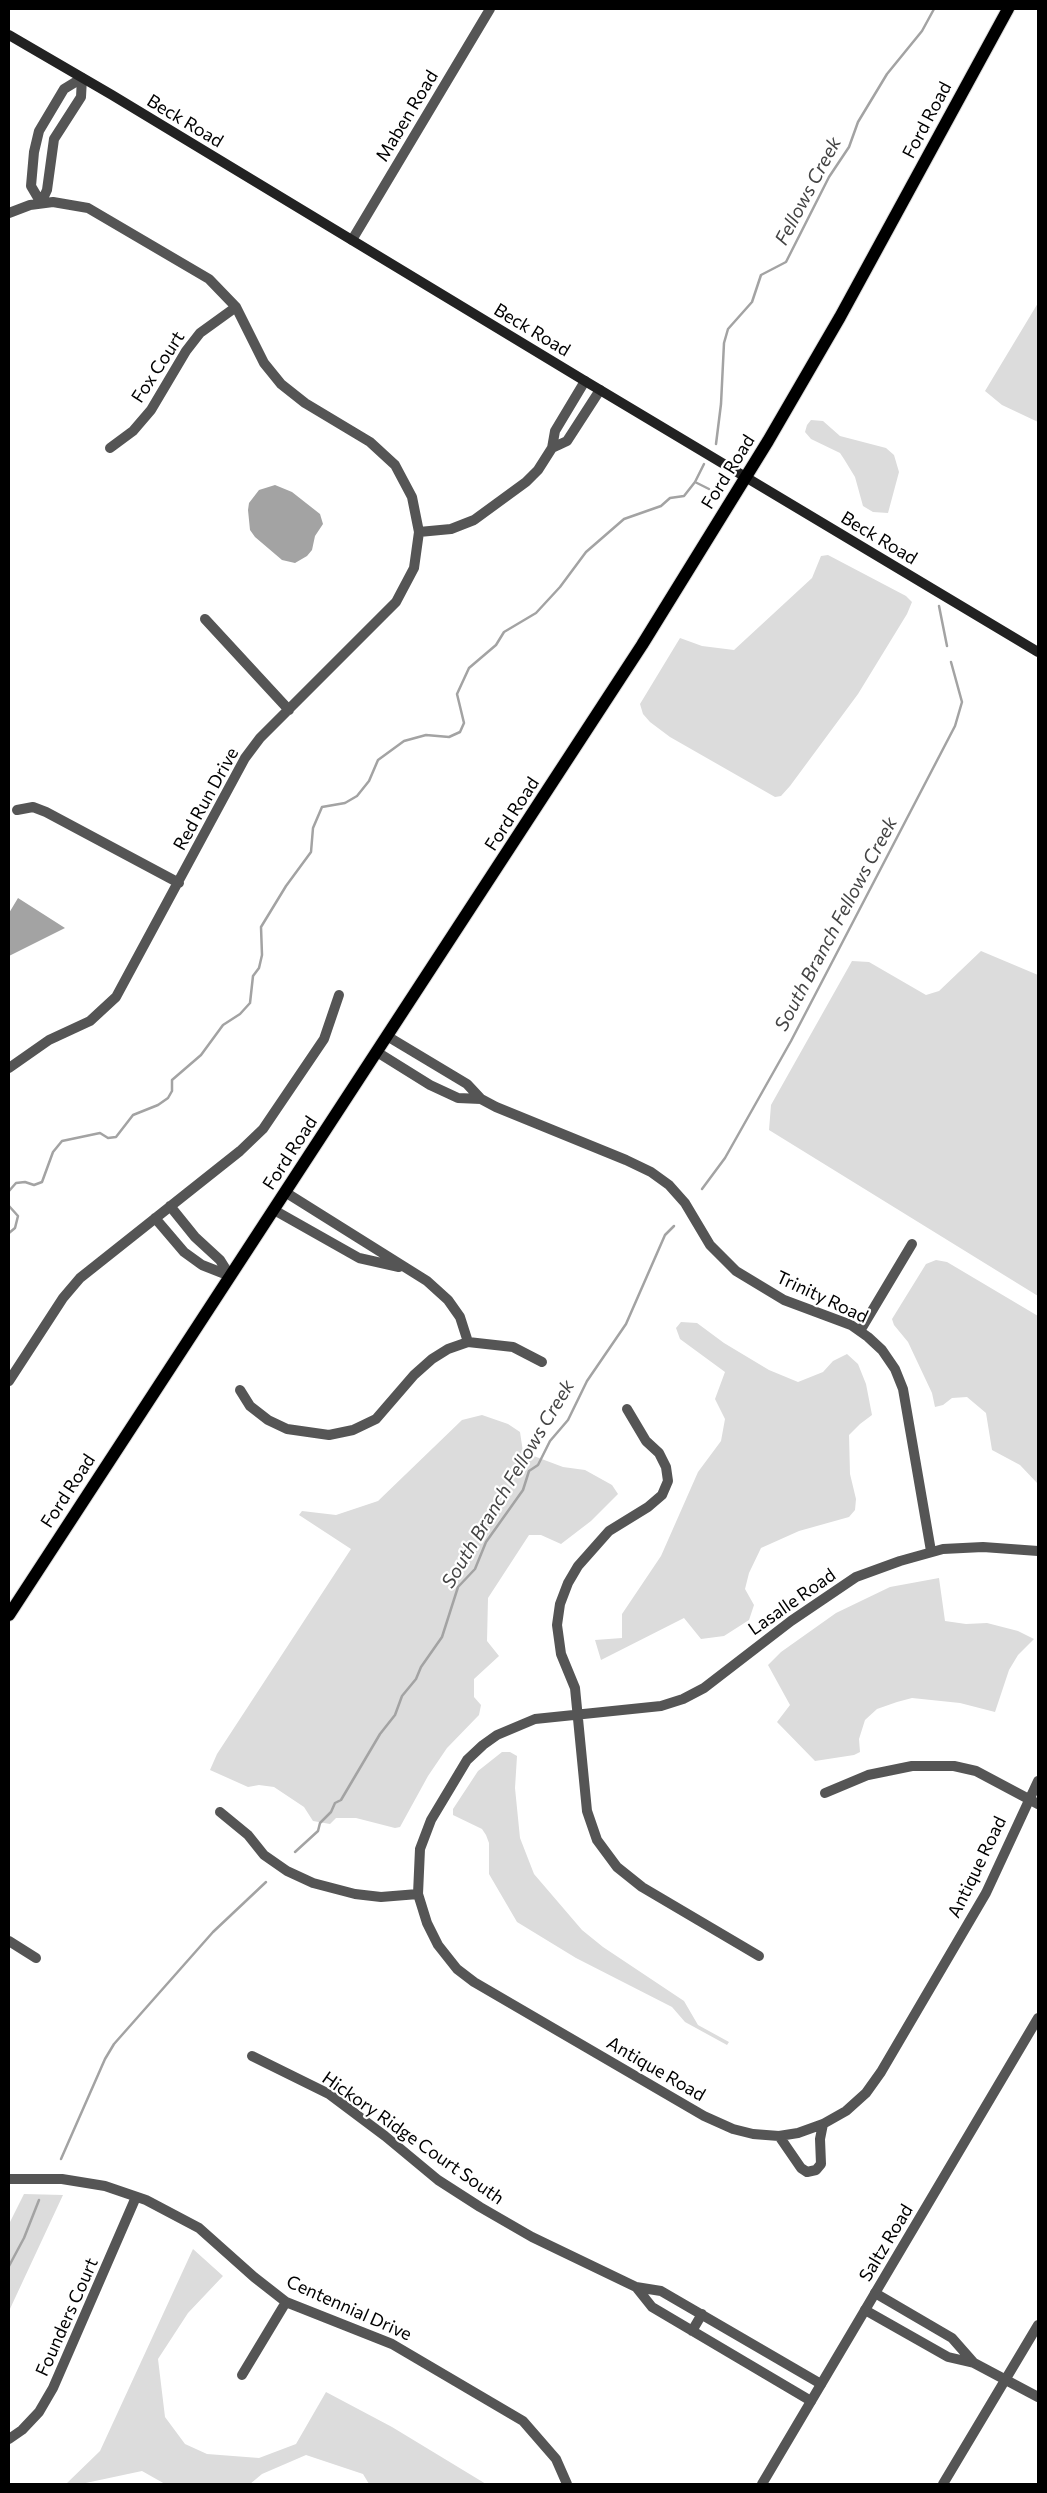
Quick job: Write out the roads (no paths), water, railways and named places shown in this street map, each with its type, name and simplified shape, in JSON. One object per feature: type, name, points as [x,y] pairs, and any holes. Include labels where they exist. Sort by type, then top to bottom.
[{"type":"main road","name":"Ford Road","points":[[9,1615],[642,646],[840,317],[1008,9]]},
{"type":"main road","name":"Beck Road","points":[[9,35],[1038,652]]},
{"type":"street","name":"Maben Road","points":[[352,240],[490,9]]},
{"type":"street","points":[[9,213],[41,203],[47,190],[54,139],[82,97],[82,78],[64,88],[39,131],[34,152],[31,186],[41,203]]},
{"type":"street","points":[[39,131],[54,139]]},
{"type":"street","name":"Red Run Drive","points":[[9,1068],[37,1047],[90,1021],[108,1007],[124,986],[245,758],[260,738],[396,602],[414,568],[419,532],[412,497],[395,465],[370,442],[305,403],[281,384],[264,363],[236,307],[225,293],[209,279],[100,214],[76,205],[41,203]]},
{"type":"street","name":"Fox Court","points":[[110,448],[133,431],[151,410],[186,351],[200,333],[236,307]]},
{"type":"street","points":[[419,532],[463,525],[487,513],[538,470],[552,448],[555,431],[585,381]]},
{"type":"street","points":[[552,448],[567,442],[600,390]]},
{"type":"street","points":[[205,619],[289,710]]},
{"type":"street","points":[[17,810],[33,807],[46,812],[178,883]]},
{"type":"street","points":[[9,1381],[71,1287],[92,1266],[245,1147],[263,1129],[324,1039],[339,995]]},
{"type":"street","name":"Trinity Road","points":[[387,1036],[467,1084],[481,1099],[496,1108],[626,1160],[651,1172],[669,1185],[685,1202],[710,1245],[736,1271],[784,1300],[860,1331],[882,1350],[899,1378],[931,1551]]},
{"type":"street","name":"Trinity Road","points":[[377,1052],[430,1085],[458,1098],[481,1099]]},
{"type":"street","points":[[285,1192],[427,1281],[448,1300],[460,1317],[468,1342]]},
{"type":"street","points":[[170,1206],[195,1237],[220,1260],[230,1276]]},
{"type":"street","points":[[274,1210],[345,1252],[359,1258],[407,1269]]},
{"type":"street","points":[[155,1218],[184,1252],[202,1265],[230,1276]]},
{"type":"street","points":[[345,1252],[355,1236]]},
{"type":"street","points":[[860,1331],[912,1244]]},
{"type":"street","points":[[240,1390],[250,1406],[268,1420],[287,1429],[329,1435],[353,1430],[376,1419],[414,1375],[432,1359],[448,1349],[468,1342],[513,1347],[542,1362]]},
{"type":"street","points":[[627,1409],[646,1441],[659,1453],[666,1467],[668,1481],[662,1495],[648,1507],[609,1531],[578,1566],[560,1604],[557,1625],[561,1654],[575,1688],[587,1811],[597,1840],[617,1867],[642,1887],[758,1956]]},
{"type":"street","name":"Lasalle Road","points":[[576,1713],[661,1706],[704,1688],[790,1621],[856,1577],[931,1551],[983,1547],[1038,1551]]},
{"type":"street","name":"Antique Road","points":[[576,1713],[535,1718],[512,1727],[482,1745],[467,1760],[438,1807],[424,1836],[418,1865],[418,1894],[426,1923],[438,1945],[457,1969],[474,1982],[704,2116],[733,2129],[753,2134],[779,2136],[823,2124],[846,2111],[866,2092],[881,2072],[986,1893],[1033,1803],[1038,1781]]},
{"type":"street","points":[[825,1793],[868,1775],[912,1766],[954,1766],[976,1771],[1033,1803]]},
{"type":"street","points":[[220,1812],[248,1835],[264,1854],[287,1871],[313,1883],[355,1894],[381,1897],[418,1894]]},
{"type":"street","points":[[9,1941],[36,1958]]},
{"type":"street","name":"Saltz Road","points":[[762,2484],[1038,2018]]},
{"type":"street","name":"Hickory Ridge Court South","points":[[252,2056],[329,2094],[385,2136],[438,2180],[532,2237],[636,2287],[661,2290],[821,2384]]},
{"type":"street","points":[[779,2136],[801,2168],[807,2172],[816,2170],[821,2164],[820,2139],[823,2124]]},
{"type":"street","name":"Centennial Drive","points":[[9,2179],[72,2180],[105,2186],[136,2197],[199,2228],[286,2302],[392,2344],[523,2421],[556,2459],[567,2484]]},
{"type":"street","name":"Founders Court","points":[[9,2439],[22,2430],[39,2412],[53,2388],[136,2197]]},
{"type":"street","name":"Hickory Ridge Court South","points":[[636,2287],[652,2307],[811,2402]]},
{"type":"street","points":[[875,2293],[952,2338],[974,2363]]},
{"type":"street","points":[[242,2375],[286,2302]]},
{"type":"street","points":[[865,2310],[948,2357],[974,2363],[1038,2397]]},
{"type":"street","points":[[692,2331],[702,2314]]},
{"type":"street","points":[[943,2484],[1038,2325]]},
{"type":"waterway","name":"Fellows Creek","points":[[716,444],[721,404],[724,343],[728,329],[752,302],[761,275],[786,262],[829,177],[849,147],[858,122],[887,74],[922,31],[934,9]]},
{"type":"waterway","name":"Fellows Creek","points":[[9,1191],[16,1183],[25,1182],[34,1185],[42,1182],[53,1152],[62,1141],[100,1133],[108,1138],[116,1137],[133,1115],[158,1105],[168,1098],[172,1091],[172,1080],[201,1055],[223,1025],[240,1014],[250,1003],[253,976],[259,968],[262,955],[261,927],[286,886],[311,852],[313,828],[322,807],[345,803],[357,796],[369,781],[378,760],[404,741],[426,735],[449,737],[460,732],[464,723],[457,694],[469,668],[496,645],[504,632],[536,613],[560,587],[586,552],[624,519],[661,506],[670,498],[684,496],[695,482],[704,464]]},
{"type":"waterway","name":"South Branch Fellows Creek","points":[[695,482],[709,489]]},
{"type":"waterway","name":"South Branch Fellows Creek","points":[[939,606],[947,646]]},
{"type":"waterway","name":"South Branch Fellows Creek","points":[[702,1189],[725,1158],[791,1041],[955,726],[962,702],[951,662]]},
{"type":"waterway","name":"Fellows Creek","points":[[9,1206],[18,1216],[15,1228],[9,1233]]},
{"type":"waterway","name":"South Branch Fellows Creek","points":[[295,1852],[318,1831],[320,1823],[331,1812],[335,1803],[341,1800],[380,1734],[395,1715],[402,1696],[416,1679],[421,1667],[442,1637],[458,1587],[475,1569],[486,1542],[523,1490],[529,1471],[538,1465],[550,1441],[568,1420],[587,1381],[626,1324],[665,1235],[674,1226]]},
{"type":"waterway","name":"South Branch Fellows Creek","points":[[61,2159],[105,2059],[114,2044],[213,1932],[266,1882]]},
{"type":"waterway","name":"South Branch Fellows Creek","points":[[9,2266],[24,2238],[39,2200]]}]
